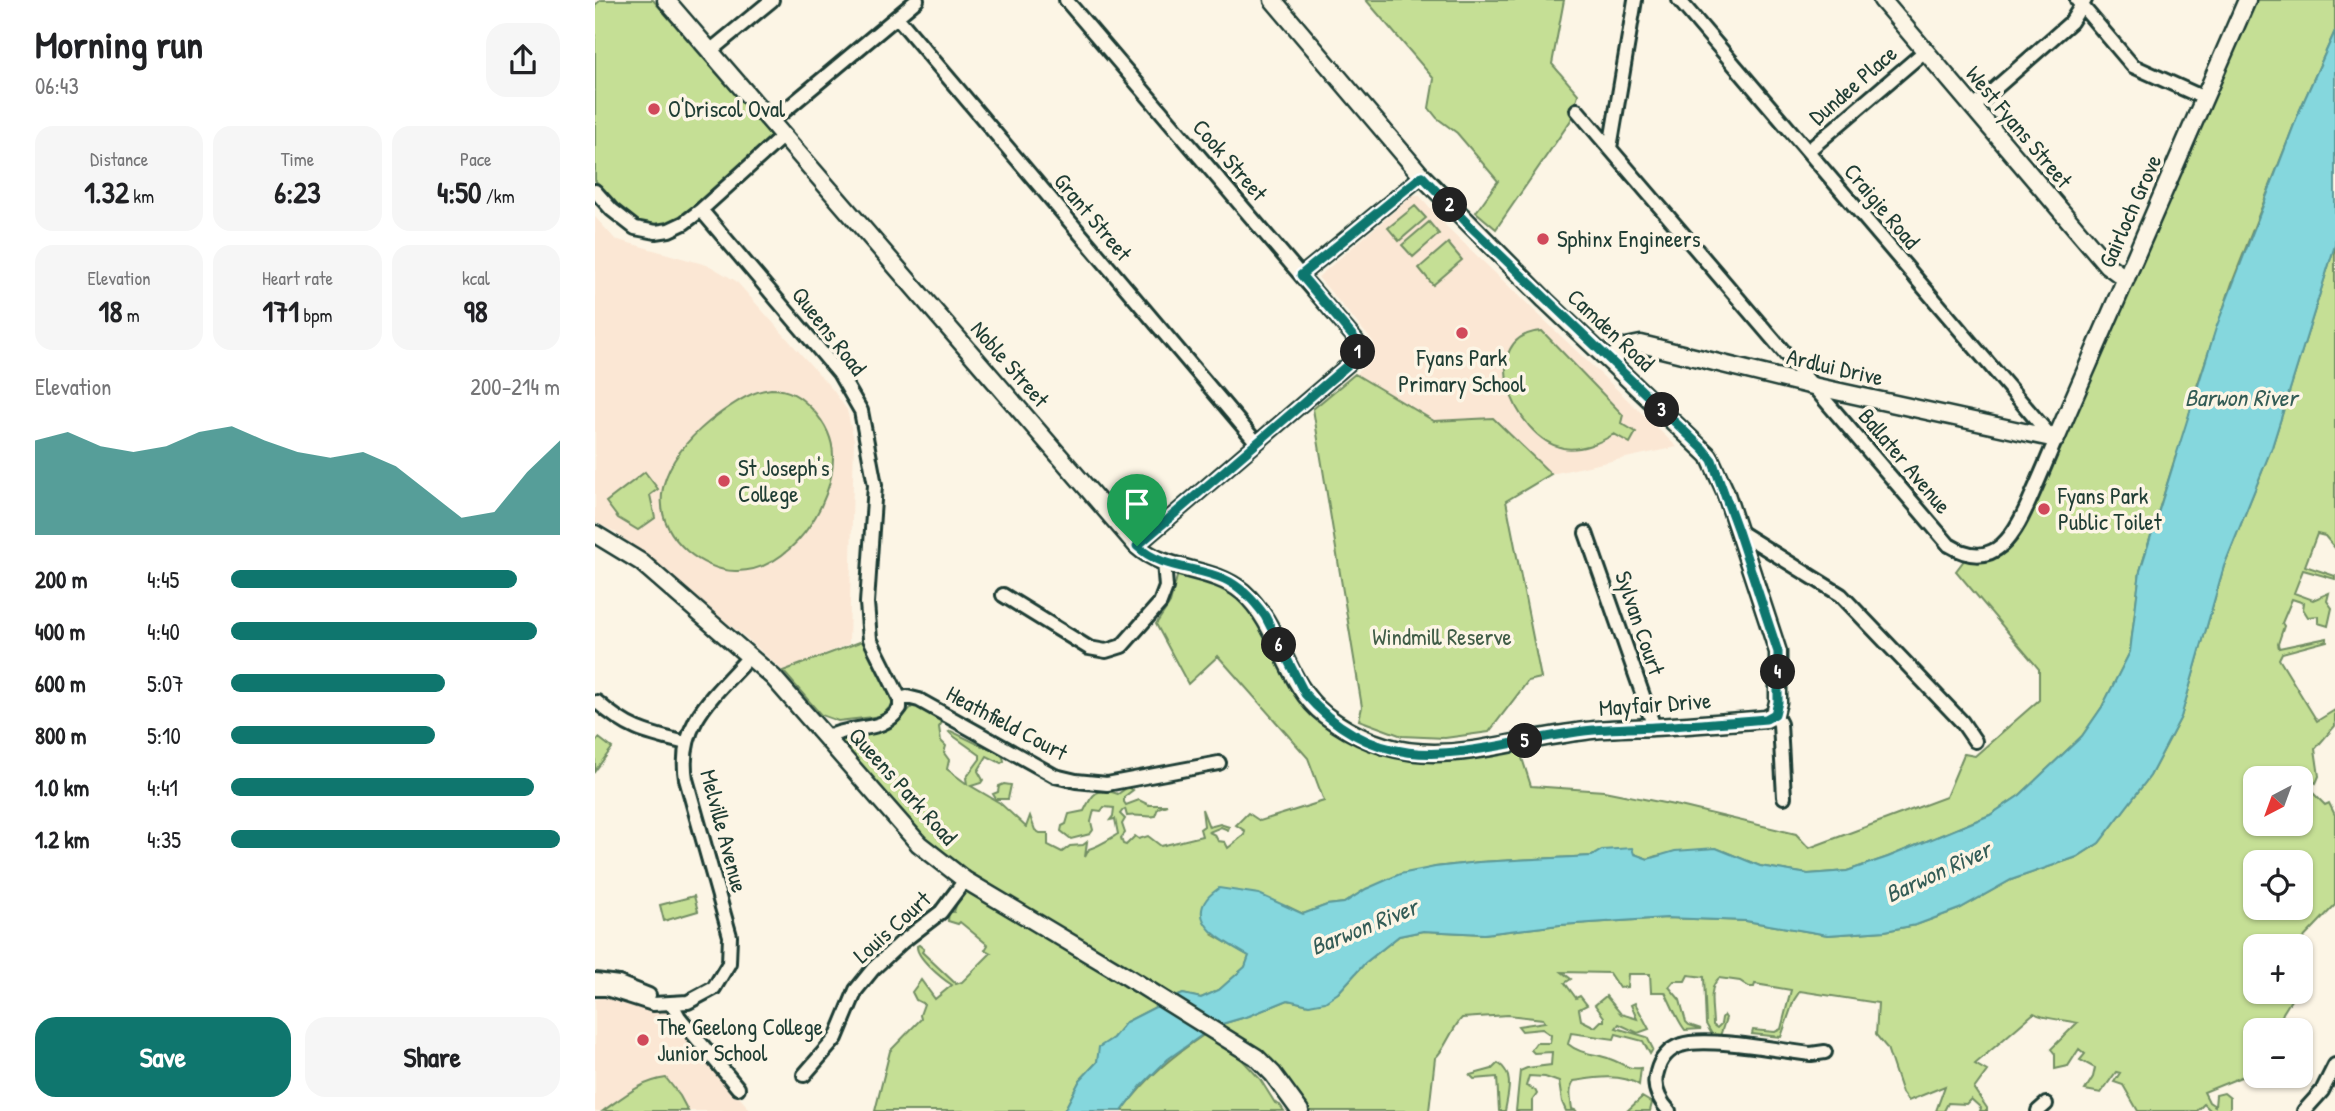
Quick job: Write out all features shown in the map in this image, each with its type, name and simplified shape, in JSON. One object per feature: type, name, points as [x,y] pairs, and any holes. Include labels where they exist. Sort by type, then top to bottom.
[{"type":"street","name":"Noble Street","points":[[666,0],[1137,546],[1146,554],[1164,562],[1226,580],[1259,607],[1305,694],[1335,722]]},
{"type":"street","points":[[711,51],[772,0]]},
{"type":"street","points":[[771,122],[917,0]]},
{"type":"street","name":"Cook Street","points":[[1066,0],[1356,340],[1360,349],[1357,357],[1257,443]]},
{"type":"street","name":"Camden Road","points":[[1273,0],[1422,176],[1545,300],[1709,456],[1738,531],[1778,652],[1778,702],[1775,714]]},
{"type":"street","points":[[1610,148],[1636,0]]},
{"type":"street","name":"Craigie Road","points":[[1679,0],[2054,439]]},
{"type":"street","name":"West Fyans Street","points":[[1882,0],[2107,265],[2126,279]]},
{"type":"street","name":"Gairloch Grove","points":[[2054,439],[2247,0]]},
{"type":"street","points":[[1973,108],[2071,22],[2081,2],[2136,68],[2204,98]]},
{"type":"street","name":"Grant Street","points":[[897,17],[1257,443]]},
{"type":"street","name":"Dundee Place","points":[[1808,151],[1925,51]]},
{"type":"street","name":"Ballater Avenue","points":[[1577,110],[1945,541],[1965,552],[1990,552],[2003,546],[2012,537],[2022,519],[2054,439]]},
{"type":"street","points":[[595,191],[621,218],[643,231],[669,230],[701,210],[783,136]]},
{"type":"street","points":[[1301,275],[1422,176]]},
{"type":"street","name":"Queens Road","points":[[701,210],[839,373],[861,411],[875,485],[867,603],[870,639],[900,699]]},
{"type":"street","name":"Ardlui Drive","points":[[1610,360],[1626,347],[1641,344],[1813,386],[2054,439]]},
{"type":"street","points":[[1137,546],[1257,443]]},
{"type":"street","points":[[1738,531],[1841,595],[1962,722],[1975,741]]},
{"type":"street","name":"Sylvan Court","points":[[1586,533],[1654,727]]},
{"type":"street","name":"Queens Park Road","points":[[595,534],[641,562],[773,677],[919,844],[965,880],[1256,1057],[1273,1074],[1300,1111]]},
{"type":"street","points":[[1003,595],[1089,648],[1106,652],[1122,646],[1160,603],[1166,587],[1164,562]]},
{"type":"street","name":"Melville Avenue","points":[[672,1004],[688,1002],[714,988],[729,963],[730,936],[686,779],[684,754],[692,725],[749,656]]},
{"type":"street","name":"Heathfield Court","points":[[900,699],[907,697],[919,700],[1055,776],[1076,781],[1107,784],[1219,763]]},
{"type":"street","points":[[828,737],[842,730],[885,723],[900,708],[900,699]]},
{"type":"street","points":[[597,702],[619,721],[645,733],[685,743]]},
{"type":"street","points":[[1775,714],[1780,724],[1784,797]]},
{"type":"street","name":"Mayfair Drive","points":[[1335,722],[1352,733],[1387,748],[1440,755],[1583,731],[1766,719],[1775,714]]},
{"type":"street","name":"Louis Court","points":[[804,1075],[836,1038],[856,990],[865,979],[886,955],[940,912],[965,880]]},
{"type":"street","points":[[595,986],[619,983],[672,1004],[679,1017],[738,1088]]},
{"type":"street","points":[[1669,1111],[1657,1093],[1655,1077],[1662,1059],[1678,1046],[1699,1042],[1811,1054],[1825,1052]]},
{"type":"street","points":[[1811,1054],[1812,1069]]},
{"type":"street","points":[[2304,1111],[2322,1091],[2335,1065]]},
{"type":"shaded area","name":"Fyans Park Primary School","points":[[1413,195],[1419,195],[1446,226],[1677,447],[1551,474],[1493,418],[1434,421],[1355,374],[1373,359],[1374,343],[1318,277]]},
{"type":"shaded area","name":"St Joseph's College","points":[[595,217],[615,239],[710,266],[736,281],[833,390],[847,410],[854,440],[849,644],[783,671],[615,532],[595,522]]},
{"type":"shaded area","name":"The Geelong College Junior School","points":[[603,996],[643,1009],[668,1013],[751,1111],[595,1111],[595,1000]]},
{"type":"green space","name":"O'Driscol Oval","points":[[601,0],[653,0],[771,136],[676,222],[649,225],[639,222],[621,209],[595,180],[595,5]]},
{"type":"green space","points":[[1366,0],[1564,0],[1552,64],[1578,94],[1571,120],[1496,229],[1476,212],[1498,181],[1457,133],[1437,118],[1429,108],[1434,79]]},
{"type":"green space","points":[[2254,0],[2335,0],[2335,31],[2299,112],[2232,283],[2194,395],[2183,441],[2175,458],[2140,571],[2130,652],[2102,707],[2082,736],[2020,795],[1990,815],[1847,871],[1808,874],[1760,866],[1716,848],[1648,859],[1634,854],[1602,850],[1592,856],[1435,867],[1366,889],[1344,903],[1327,905],[1303,914],[1287,906],[1213,935],[1249,956],[1245,967],[1219,990],[1201,998],[1183,994],[1126,1022],[1113,1038],[1100,1047],[1097,1062],[1080,1080],[1064,1111],[875,1111],[890,1051],[921,1019],[924,1004],[916,1000],[912,992],[921,980],[935,999],[952,985],[925,961],[917,946],[924,949],[922,952],[956,984],[962,982],[991,953],[985,950],[988,945],[960,922],[958,924],[948,921],[949,912],[954,912],[963,884],[840,742],[851,736],[890,727],[916,704],[943,721],[939,727],[941,741],[946,746],[944,753],[949,760],[947,769],[967,784],[966,778],[980,759],[980,755],[952,735],[949,732],[951,731],[986,748],[994,747],[1004,761],[1001,763],[987,756],[978,771],[983,780],[971,786],[1000,803],[1026,827],[1030,816],[1035,830],[1048,833],[1048,845],[1062,852],[1070,846],[1087,842],[1085,857],[1089,849],[1118,834],[1115,819],[1110,820],[1114,808],[1094,810],[1091,822],[1093,830],[1090,834],[1071,839],[1061,831],[1062,826],[1066,824],[1069,814],[1084,811],[1093,796],[1100,791],[1118,794],[1128,787],[1133,790],[1124,797],[1126,805],[1139,800],[1149,805],[1167,805],[1158,808],[1155,816],[1127,816],[1125,809],[1123,810],[1120,814],[1125,819],[1122,824],[1125,833],[1121,838],[1126,845],[1135,836],[1139,839],[1148,836],[1161,846],[1202,836],[1202,809],[1209,827],[1220,824],[1229,827],[1228,830],[1221,827],[1209,832],[1215,835],[1218,841],[1225,842],[1228,848],[1244,835],[1245,831],[1236,825],[1248,813],[1260,821],[1324,801],[1308,758],[1218,656],[1188,684],[1156,624],[1170,603],[1178,573],[1222,584],[1251,606],[1329,724],[1393,757],[1444,760],[1515,751],[1521,755],[1531,786],[1604,791],[1684,807],[1796,834],[1809,848],[1946,797],[1964,754],[1975,756],[2039,700],[2039,669],[1956,571],[1965,559],[1989,560],[2002,554],[2019,537],[2118,309],[2136,278]]},
{"type":"green space","points":[[1415,206],[1426,218],[1399,241],[1388,228]]},
{"type":"green space","points":[[1429,222],[1439,234],[1413,257],[1402,245]]},
{"type":"green space","points":[[1448,243],[1462,260],[1433,285],[1419,268]]},
{"type":"green space","points":[[2335,245],[2335,548],[2325,536],[2317,534],[2305,566],[2335,576],[2335,579],[2303,570],[2294,593],[2313,600],[2329,593],[2327,601],[2332,608],[2328,626],[2318,623],[2318,616],[2308,617],[2303,609],[2304,603],[2292,599],[2282,623],[2284,626],[2278,644],[2279,648],[2327,638],[2327,641],[2282,653],[2279,659],[2317,721],[2335,710],[2335,726],[2315,749],[2319,776],[2316,783],[2313,781],[2313,766],[2243,766],[2243,836],[2313,836],[2313,793],[2325,805],[2329,803],[2335,815],[2335,905],[2307,934],[2243,934],[2243,1004],[2289,1004],[2281,1018],[2243,1018],[2243,1076],[2204,1092],[2209,1102],[2215,1106],[2216,1095],[2224,1093],[2230,1098],[2230,1111],[2211,1111],[2204,1104],[2197,1111],[2138,1111],[2123,1085],[2114,1082],[2120,1073],[2116,1072],[2101,1093],[2085,1090],[2095,1068],[2080,1060],[2085,1054],[2079,1049],[2068,1066],[2055,1069],[2055,1054],[2051,1049],[2077,1023],[2034,1013],[1975,1064],[1987,1071],[1974,1089],[1987,1111],[1980,1111],[1981,1108],[1971,1099],[1966,1104],[1948,1103],[1944,1111],[1936,1111],[1945,1086],[1908,1101],[1902,1093],[1887,1048],[1876,1035],[1878,1003],[1800,991],[1794,1000],[1781,1037],[1752,1034],[1753,1030],[1775,1032],[1781,1029],[1791,990],[1755,984],[1754,987],[1749,987],[1740,981],[1719,978],[1712,993],[1713,1025],[1717,1028],[1724,1015],[1726,1018],[1720,1036],[1713,1036],[1706,1024],[1704,977],[1688,975],[1685,981],[1674,981],[1669,987],[1680,1000],[1686,1022],[1701,1029],[1685,1030],[1665,992],[1651,992],[1650,974],[1628,974],[1627,987],[1619,988],[1609,973],[1562,972],[1571,979],[1565,983],[1576,998],[1580,996],[1587,1005],[1579,1009],[1581,1020],[1595,1027],[1604,1021],[1595,1005],[1606,996],[1621,1014],[1637,1019],[1631,1005],[1635,1003],[1649,1029],[1638,1033],[1619,1024],[1616,1028],[1647,1037],[1653,1049],[1650,1054],[1643,1041],[1616,1034],[1614,1039],[1571,1033],[1568,1044],[1578,1050],[1629,1067],[1641,1068],[1639,1085],[1615,1078],[1574,1081],[1571,1087],[1572,1109],[1577,1111],[1566,1111],[1559,1082],[1545,1077],[1529,1076],[1526,1086],[1537,1094],[1532,1101],[1532,1111],[1516,1111],[1520,1071],[1551,1065],[1552,1052],[1534,1053],[1531,1050],[1536,1043],[1550,1043],[1551,1035],[1542,1029],[1522,1031],[1518,1026],[1545,1022],[1543,1019],[1508,1015],[1462,1018],[1435,1058],[1429,1111],[1305,1111],[1215,1026],[1288,1000],[1309,1005],[1338,993],[1365,963],[1399,936],[1423,931],[1484,934],[1560,925],[1667,918],[1746,921],[1828,935],[1885,931],[1916,925],[1959,909],[2011,880],[2077,857],[2099,843],[2150,776],[2181,717],[2224,566],[2272,447]]},
{"type":"green space","points":[[1542,331],[1623,415],[1621,423],[1636,432],[1630,443],[1614,434],[1590,446],[1563,448],[1545,440],[1529,426],[1517,408],[1509,387],[1506,367],[1510,350],[1522,337]]},
{"type":"green space","name":"Windmill Reserve","points":[[1355,374],[1434,421],[1493,418],[1551,474],[1506,501],[1541,678],[1528,681],[1489,732],[1445,738],[1402,736],[1359,720],[1362,707],[1313,409]]},
{"type":"green space","points":[[771,389],[783,390],[799,397],[824,425],[833,456],[826,495],[805,533],[773,561],[755,569],[729,571],[716,568],[692,555],[671,533],[663,514],[662,495],[666,477],[675,459],[703,427],[743,398]]},
{"type":"green space","points":[[645,472],[658,489],[650,495],[655,518],[638,530],[618,518],[606,502]]},
{"type":"green space","points":[[865,640],[893,703],[882,716],[838,721],[821,715],[783,671]]},
{"type":"green space","points":[[599,738],[612,748],[595,771],[595,743]]},
{"type":"green space","points":[[1004,784],[1011,785],[1008,799],[996,799],[993,794]]},
{"type":"green space","points":[[694,896],[698,911],[664,921],[660,905]]},
{"type":"green space","points":[[1208,1032],[1236,1053],[1284,1111],[1122,1111],[1161,1067]]},
{"type":"green space","points":[[1498,1063],[1507,1073],[1508,1079],[1509,1091],[1505,1111],[1499,1111],[1497,1077],[1474,1079],[1470,1075],[1492,1069]]},
{"type":"green space","points":[[666,1078],[688,1111],[603,1111],[640,1086]]},
{"type":"green space","points":[[1642,1097],[1652,1103],[1650,1111],[1627,1111]]},
{"type":"water","name":"Barwon River","points":[[2335,31],[2335,245],[2272,447],[2224,566],[2181,717],[2150,776],[2099,843],[2077,857],[2011,880],[1959,909],[1916,925],[1885,931],[1828,935],[1746,921],[1666,918],[1560,925],[1484,934],[1423,931],[1399,936],[1365,963],[1338,993],[1325,1002],[1309,1005],[1288,1000],[1215,1026],[1168,1059],[1141,1086],[1122,1111],[1064,1111],[1080,1080],[1097,1062],[1099,1047],[1113,1038],[1126,1022],[1183,994],[1201,998],[1219,990],[1245,967],[1249,956],[1214,934],[1203,918],[1202,909],[1206,900],[1219,888],[1259,894],[1303,914],[1327,905],[1344,903],[1366,889],[1400,874],[1479,862],[1592,856],[1602,850],[1632,848],[1634,854],[1648,859],[1675,851],[1716,848],[1760,866],[1808,874],[1847,871],[1990,815],[2020,795],[2082,736],[2102,707],[2130,652],[2140,571],[2216,328],[2299,112]]},
{"type":"place","name":"O'Driscol Oval","points":[[654,109]]},
{"type":"place","name":"Sphinx Engineers","points":[[1543,239]]},
{"type":"place","name":"Fyans Park Primary School","points":[[1462,333]]},
{"type":"place","name":"St Joseph's College","points":[[724,481]]},
{"type":"place","name":"Fyans Park Public Toilet","points":[[2044,509]]},
{"type":"place","name":"The Geelong College Junior School","points":[[643,1040]]},
{"type":"route","points":[[1422,176],[1545,300],[1709,456],[1725,491],[1778,652],[1778,702],[1775,714],[1766,719],[1583,731],[1440,755],[1387,748],[1352,733],[1313,704],[1305,694],[1265,616],[1259,607],[1235,586],[1226,580],[1155,559],[1137,546],[1357,357],[1360,349],[1356,340],[1301,275],[1422,176]]}]
